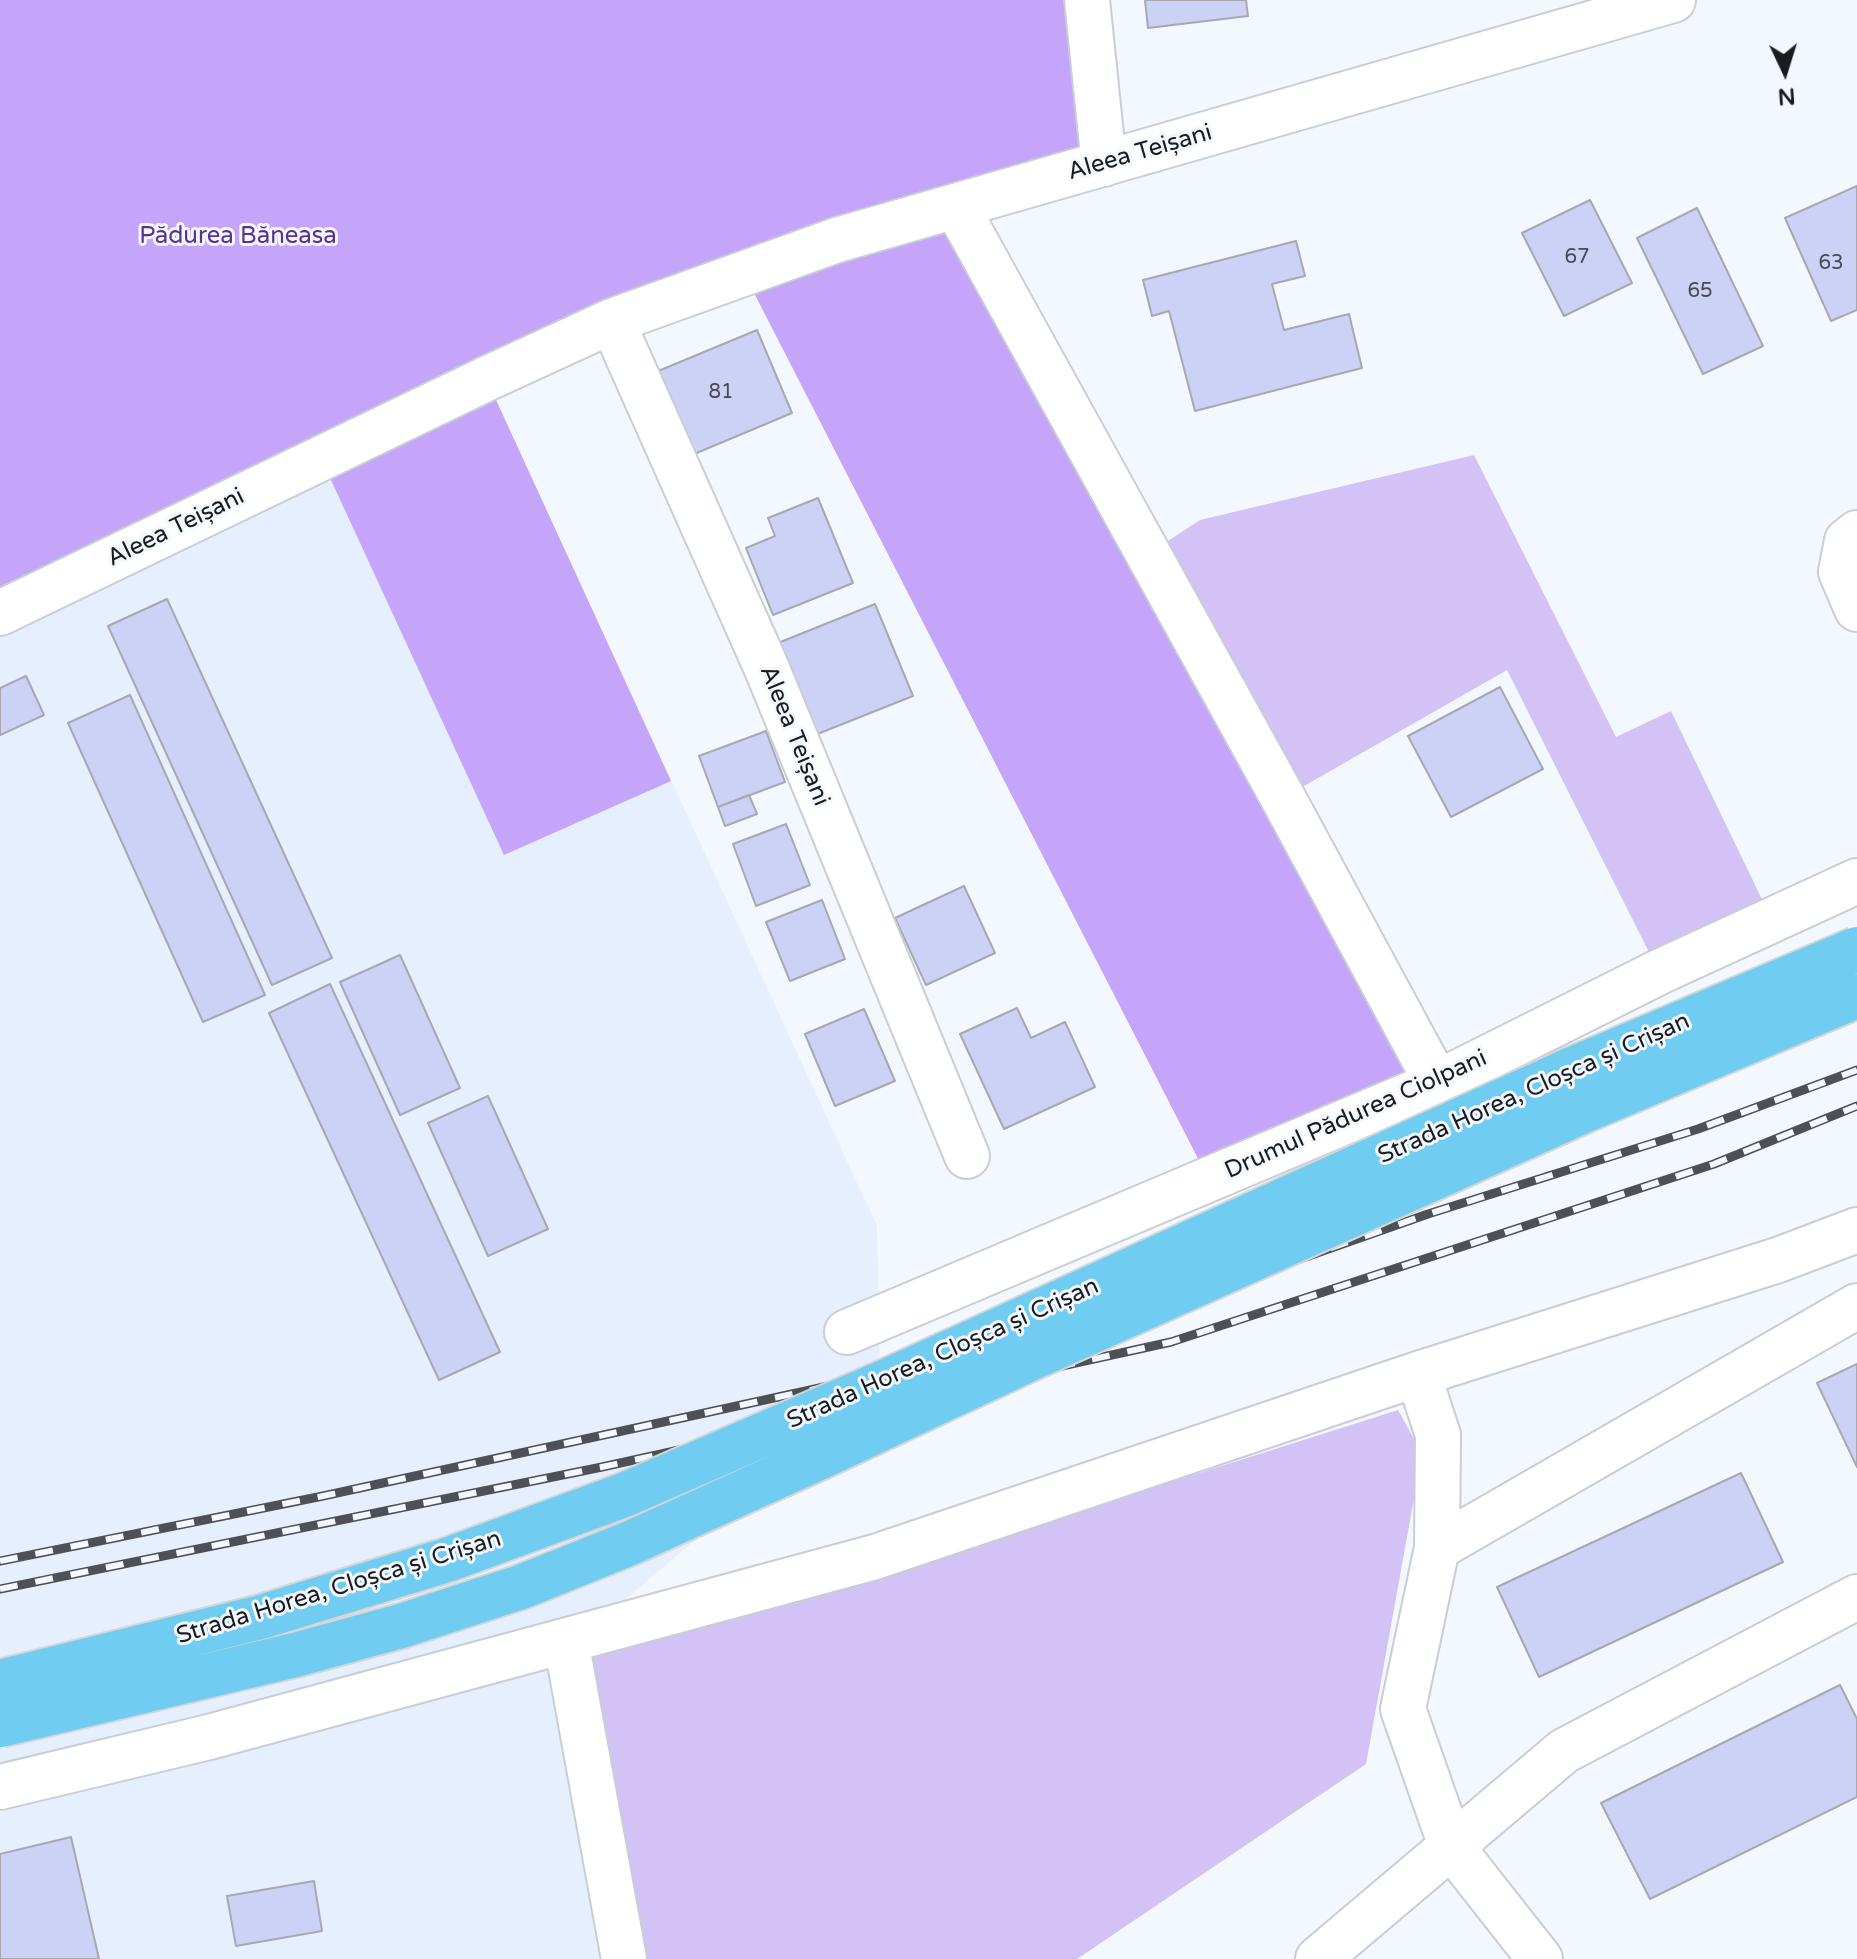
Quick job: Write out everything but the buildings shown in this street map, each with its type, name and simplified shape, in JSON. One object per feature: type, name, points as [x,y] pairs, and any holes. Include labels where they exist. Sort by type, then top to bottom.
[{"type":"main road","name":"Strada Horea, Cloșca și Crișan","points":[[0,1682],[261,1617],[447,1560],[624,1495],[880,1384],[1570,1070],[1857,949]]},
{"type":"main road","name":"Strada Horea, Cloșca și Crișan","points":[[0,1725],[310,1651],[401,1626],[521,1587],[628,1544],[1032,1358],[1586,1110],[1857,996]]},
{"type":"street","points":[[1087,0],[1104,164]]},
{"type":"street","name":"Aleea Teișani","points":[[0,613],[612,321],[837,240],[1673,0]]},
{"type":"street","points":[[956,206],[1437,1083]]},
{"type":"street","name":"Aleea Teișani","points":[[612,321],[767,669],[967,1156]]},
{"type":"street","points":[[1857,533],[1847,541],[1841,572],[1857,609]]},
{"type":"street","name":"Drumul Pădurea Ciolpani","points":[[847,1332],[1437,1083],[1659,972],[1857,881]]},
{"type":"street","points":[[0,1787],[209,1737],[875,1557],[1418,1374],[1778,1260],[1857,1230]]},
{"type":"street","points":[[1437,1548],[1857,1306]]},
{"type":"street","points":[[1418,1374],[1438,1435],[1437,1548],[1403,1709],[1451,1846],[1540,1959]]},
{"type":"street","points":[[1318,1959],[1564,1751],[1857,1597]]},
{"type":"street","points":[[566,1641],[624,1959]]},
{"type":"shaded area","points":[[486,379],[877,1226],[880,1384],[603,1618],[617,1959],[0,1959],[0,613]]},
{"type":"shaded area","points":[[1474,455],[1616,737],[1671,711],[1772,920],[1659,972],[1507,670],[1283,798],[1148,554],[1200,520]]},
{"type":"shaded area","points":[[1398,1410],[1417,1444],[1416,1487],[1366,1764],[1077,1959],[617,1959],[590,1649],[998,1537]]},
{"type":"green space","name":"Pădurea Băneasa","points":[[0,0],[1087,0],[1104,164],[837,240],[0,614]]},
{"type":"green space","points":[[964,220],[1437,1083],[1209,1180],[752,289]]},
{"type":"green space","points":[[491,389],[671,781],[504,855],[325,467]]},
{"type":"railway","points":[[0,1561],[323,1496],[815,1389],[1169,1305],[1428,1214],[1698,1129],[1857,1070]]},
{"type":"railway","points":[[0,1589],[602,1467],[1171,1342],[1714,1164],[1857,1106]]}]
